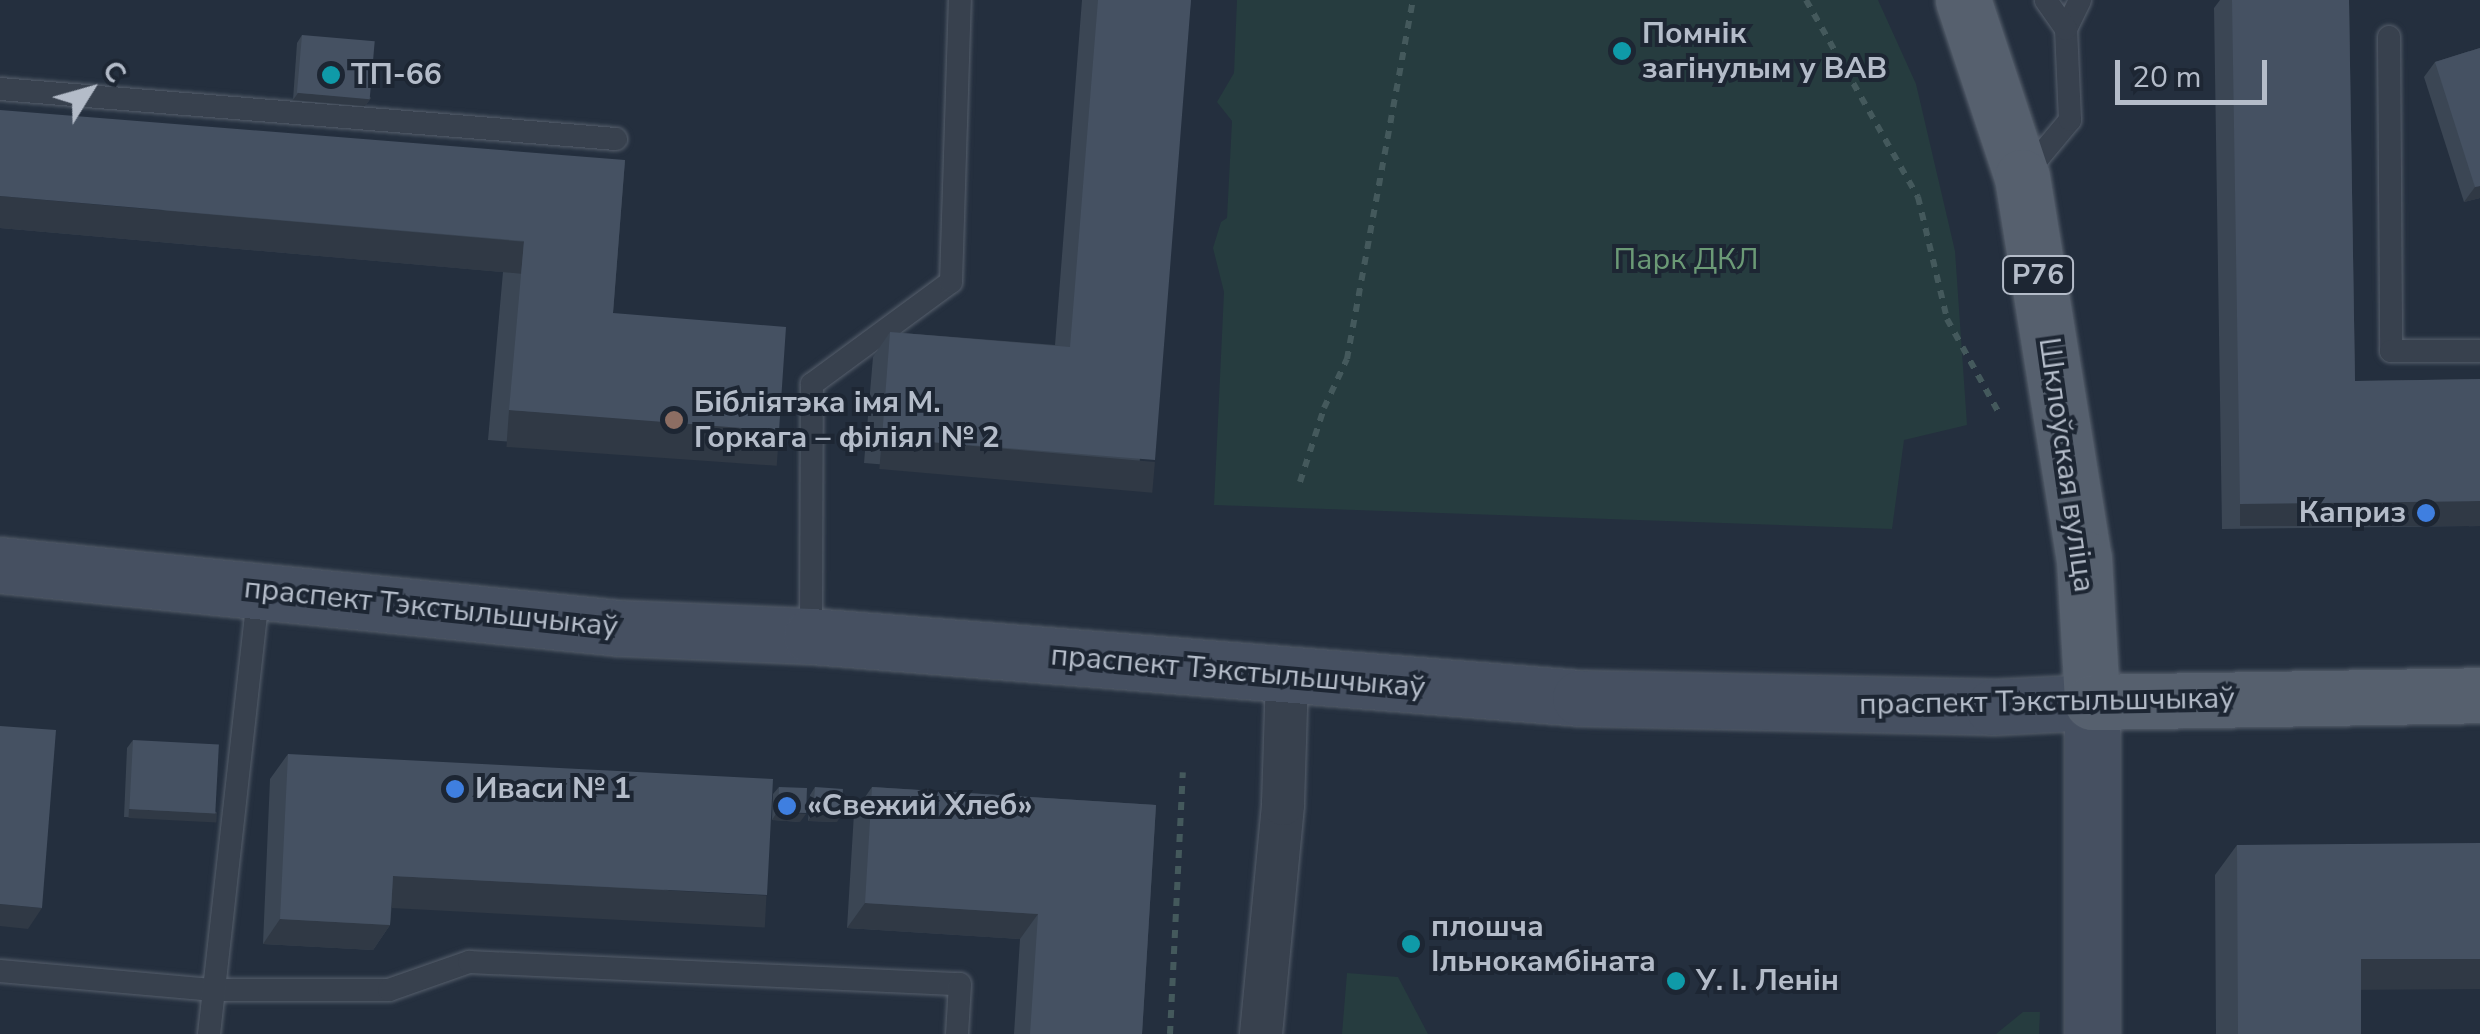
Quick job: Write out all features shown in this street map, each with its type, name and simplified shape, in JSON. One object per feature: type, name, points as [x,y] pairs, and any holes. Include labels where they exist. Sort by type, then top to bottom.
[{"type":"main road","name":"Шклоўская вуліца","points":[[1963,0],[2022,177],[2084,558],[2092,702]]},
{"type":"main road","name":"праспект Тэкстыльшчыкаў","points":[[2092,702],[2480,695]]},
{"type":"street","name":"праспект Тэкстыльшчыкаў","points":[[0,564],[618,628],[810,636],[1580,698],[1994,706],[2092,702]]},
{"type":"street","points":[[1261,1034],[1283,804],[1287,677]]},
{"type":"street","points":[[2092,702],[2092,1034]]},
{"type":"lane","points":[[810,636],[812,384],[951,282],[960,0]]},
{"type":"lane","points":[[2046,0],[2066,29]]},
{"type":"lane","points":[[2022,177],[2070,120],[2066,29],[2080,0]]},
{"type":"lane","points":[[2389,37],[2392,351],[2480,351]]},
{"type":"lane","points":[[0,89],[616,139]]},
{"type":"lane","points":[[209,1034],[259,591]]},
{"type":"lane","points":[[0,970],[214,990],[389,990],[469,962],[960,984],[956,1034]]},
{"type":"path","points":[[1300,482],[1347,359],[1412,0]]},
{"type":"path","points":[[1806,0],[1918,197],[1947,319],[2000,414]]},
{"type":"path","points":[[1170,1034],[1183,772]]},
{"type":"green space","name":"Парк ДКЛ","points":[[1237,0],[1878,0],[1916,84],[1955,251],[1967,425],[1904,440],[1892,529],[1214,505],[1224,292],[1213,248],[1221,222],[1227,218],[1232,121],[1217,102],[1234,73]]},
{"type":"green space","points":[[1347,973],[1398,977],[1428,1034],[1342,1034]]},
{"type":"green space","points":[[2023,1012],[2040,1012],[2039,1034],[1996,1034]]},
{"type":"building","points":[[1098,0],[1191,0],[1155,460],[882,438],[890,332],[1070,347]]},
{"type":"building","points":[[2232,0],[2349,0],[2355,381],[2480,379],[2480,501],[2240,504]]},
{"type":"building","name":"ТП-66","points":[[302,35],[375,41],[370,99],[297,93]]},
{"type":"building","points":[[2480,48],[2480,186],[2475,187],[2435,62]]},
{"type":"building","points":[[0,110],[625,160],[613,313],[786,327],[779,431],[509,410],[524,241],[0,196]]},
{"type":"building","points":[[0,726],[56,730],[42,908],[0,904]]},
{"type":"building","points":[[133,740],[219,745],[215,813],[129,809]]},
{"type":"building","points":[[288,754],[773,779],[767,895],[393,876],[390,925],[280,919]]},
{"type":"building","points":[[779,787],[807,788],[806,813],[778,812]]},
{"type":"building","points":[[815,787],[843,789],[841,815],[813,813]]},
{"type":"building","points":[[872,787],[1156,805],[1142,1034],[1030,1034],[1038,914],[865,903]]},
{"type":"building","points":[[2480,843],[2480,959],[2361,959],[2361,1034],[2238,1034],[2237,845]]},
{"type":"place","name":"Помнік загінулым у ВАВ","points":[[1622,51]]},
{"type":"place","name":"ТП-66","points":[[331,75]]},
{"type":"place","name":"Бібліятэка імя М. Горкага – філіял № 2","points":[[674,420]]},
{"type":"place","name":"Каприз","points":[[2426,513]]},
{"type":"place","name":"Иваси № 1","points":[[455,789]]},
{"type":"place","name":"«Свежий Хлеб»","points":[[787,806]]},
{"type":"place","name":"плошча Ільнокамбіната","points":[[1411,944]]},
{"type":"place","name":"У. І. Ленін","points":[[1676,981]]}]
